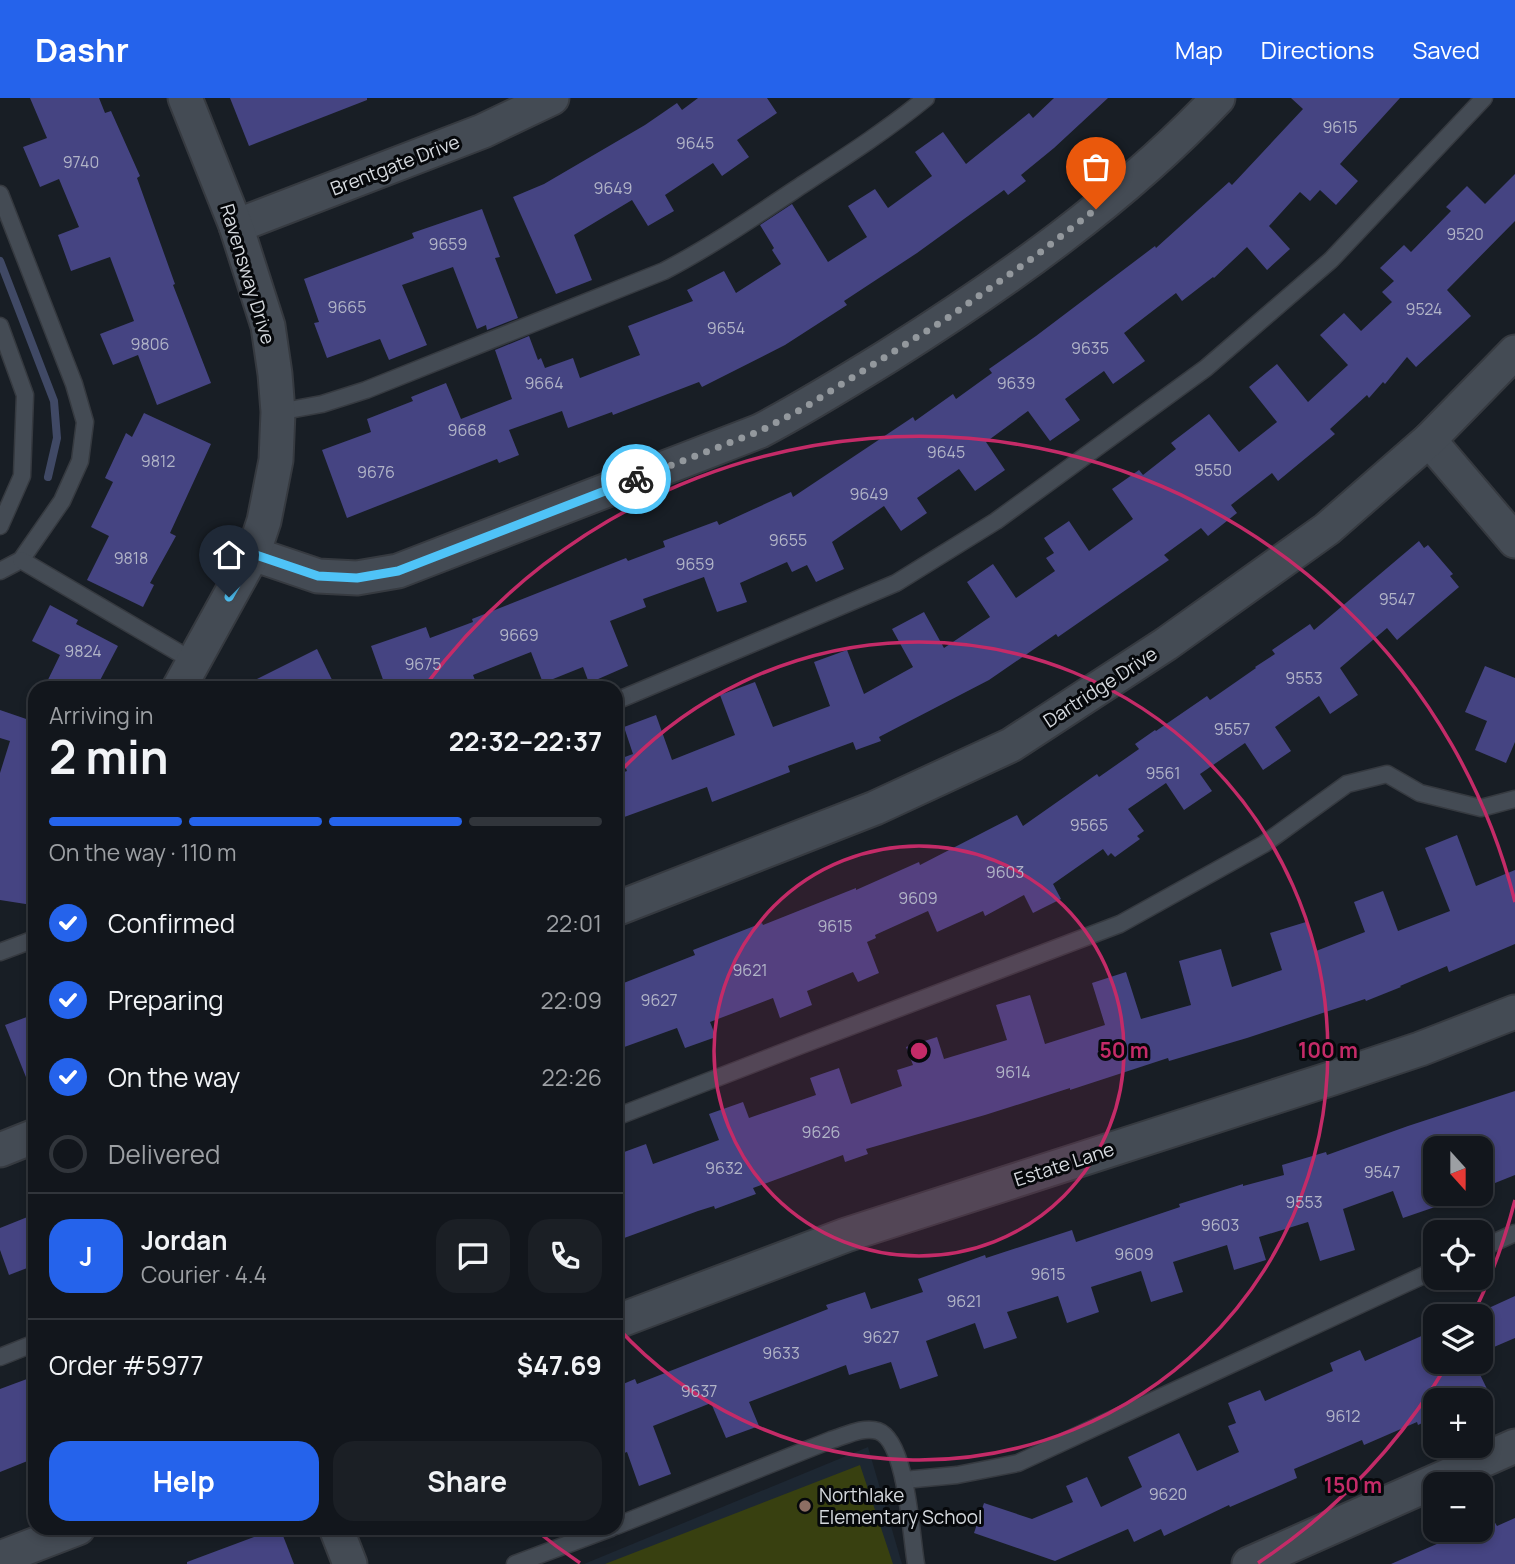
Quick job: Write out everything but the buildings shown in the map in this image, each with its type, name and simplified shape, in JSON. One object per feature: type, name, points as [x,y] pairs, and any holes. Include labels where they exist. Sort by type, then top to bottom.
[{"type":"street","name":"Ravensway Drive","points":[[185,98],[236,226],[268,326],[278,412],[276,460],[264,521],[253,554],[186,675]]},
{"type":"street","name":"Brentgate Drive","points":[[236,226],[483,131],[552,98]]},
{"type":"street","points":[[253,554],[318,576],[357,578],[398,571],[760,431],[802,409],[949,317],[1034,257],[1117,193],[1187,132],[1218,98]]},
{"type":"street","name":"Dartridge Drive","points":[[623,906],[875,808],[1011,745],[1166,644],[1327,529],[1429,440],[1515,352]]},
{"type":"street","points":[[1429,440],[1515,541]]},
{"type":"street","name":"Estate Lane","points":[[623,1319],[846,1235],[1420,1049],[1515,1012]]},
{"type":"street","points":[[0,1150],[28,1139]]},
{"type":"street","points":[[1249,1564],[1295,1555],[1515,1446]]},
{"type":"street","points":[[0,1558],[60,1535]]},
{"type":"street","points":[[339,1535],[350,1564]]},
{"type":"lane","points":[[278,412],[322,404],[366,390],[664,271],[692,257],[791,193],[893,125],[926,98]]},
{"type":"lane","points":[[623,698],[896,583],[996,521],[1206,368],[1331,260],[1484,98]]},
{"type":"lane","points":[[0,194],[74,384],[85,422],[80,461],[62,501],[21,560],[0,571]]},
{"type":"lane","points":[[0,326],[25,395],[22,476],[0,526]]},
{"type":"lane","points":[[21,560],[186,675]]},
{"type":"lane","points":[[623,1114],[1121,923],[1264,844],[1347,784],[1387,774],[1420,793],[1481,808],[1515,799]]},
{"type":"lane","points":[[0,952],[28,942]]},
{"type":"lane","points":[[1493,1243],[1515,1233]]},
{"type":"lane","points":[[904,1480],[957,1475],[1018,1463],[1423,1276]]},
{"type":"lane","points":[[0,1357],[28,1346]]},
{"type":"lane","points":[[623,1523],[831,1440],[862,1430],[877,1431],[888,1437],[895,1449],[904,1480],[916,1564]]},
{"type":"lane","points":[[515,1564],[592,1535]]},
{"type":"shaded area","name":"Northlake Elementary School","points":[[868,1447],[902,1564],[584,1564]]},
{"type":"green space","name":"Northlake Elementary School","points":[[860,1465],[893,1564],[605,1564]]},
{"type":"waterway","points":[[0,261],[54,401],[57,438],[48,477]]},
{"type":"way so far","points":[[636,479],[760,431],[802,409],[949,317],[1096,209]]},
{"type":"place","name":"Northlake Elementary School","points":[[805,1506]]},
{"type":"route","points":[[229,597],[253,554],[318,576],[357,578],[398,571],[636,479]]}]
